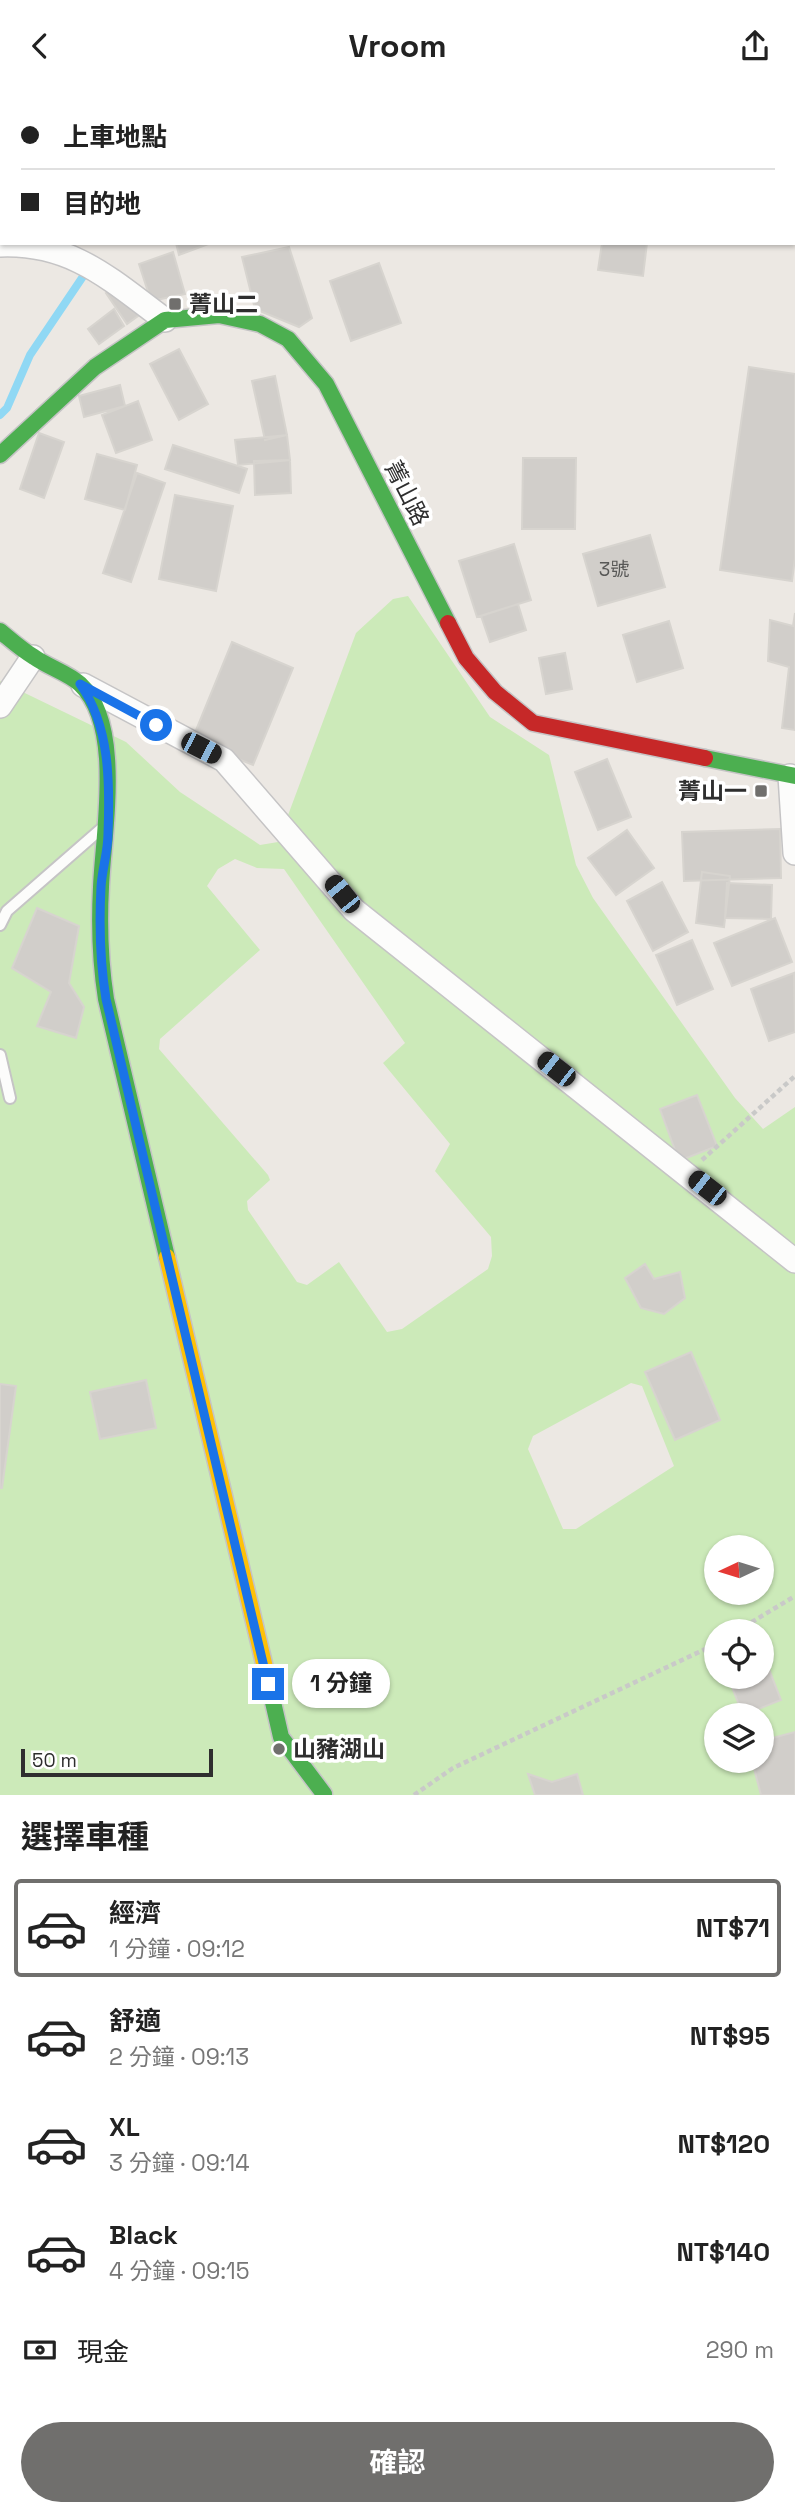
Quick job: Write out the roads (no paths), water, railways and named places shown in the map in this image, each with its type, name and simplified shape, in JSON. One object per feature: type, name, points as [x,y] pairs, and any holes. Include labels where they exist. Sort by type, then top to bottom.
[{"type":"street","points":[[25,245],[58,251],[94,266],[165,320]]},
{"type":"street","name":"菁山路","points":[[0,455],[95,367],[165,320],[219,315],[260,324],[288,339],[326,384],[466,658],[495,692],[533,723],[792,776]]},
{"type":"street","points":[[0,631],[33,657],[224,760],[355,910],[795,1261]]},
{"type":"street","points":[[0,706],[33,657]]},
{"type":"street","points":[[80,684],[95,705],[104,739],[108,823],[101,885],[100,959],[106,999],[281,1737],[324,1794]]},
{"type":"street","points":[[792,776],[795,853]]},
{"type":"lane","points":[[0,925],[7,911],[108,823]]},
{"type":"lane","points":[[0,1055],[10,1098]]},
{"type":"waterway","points":[[0,415],[7,408],[30,355],[86,272]]},
{"type":"place","name":"菁山二","points":[[175,304]]},
{"type":"place","name":"菁山一","points":[[761,791]]},
{"type":"place","name":"山豬湖山","points":[[279,1749]]}]
